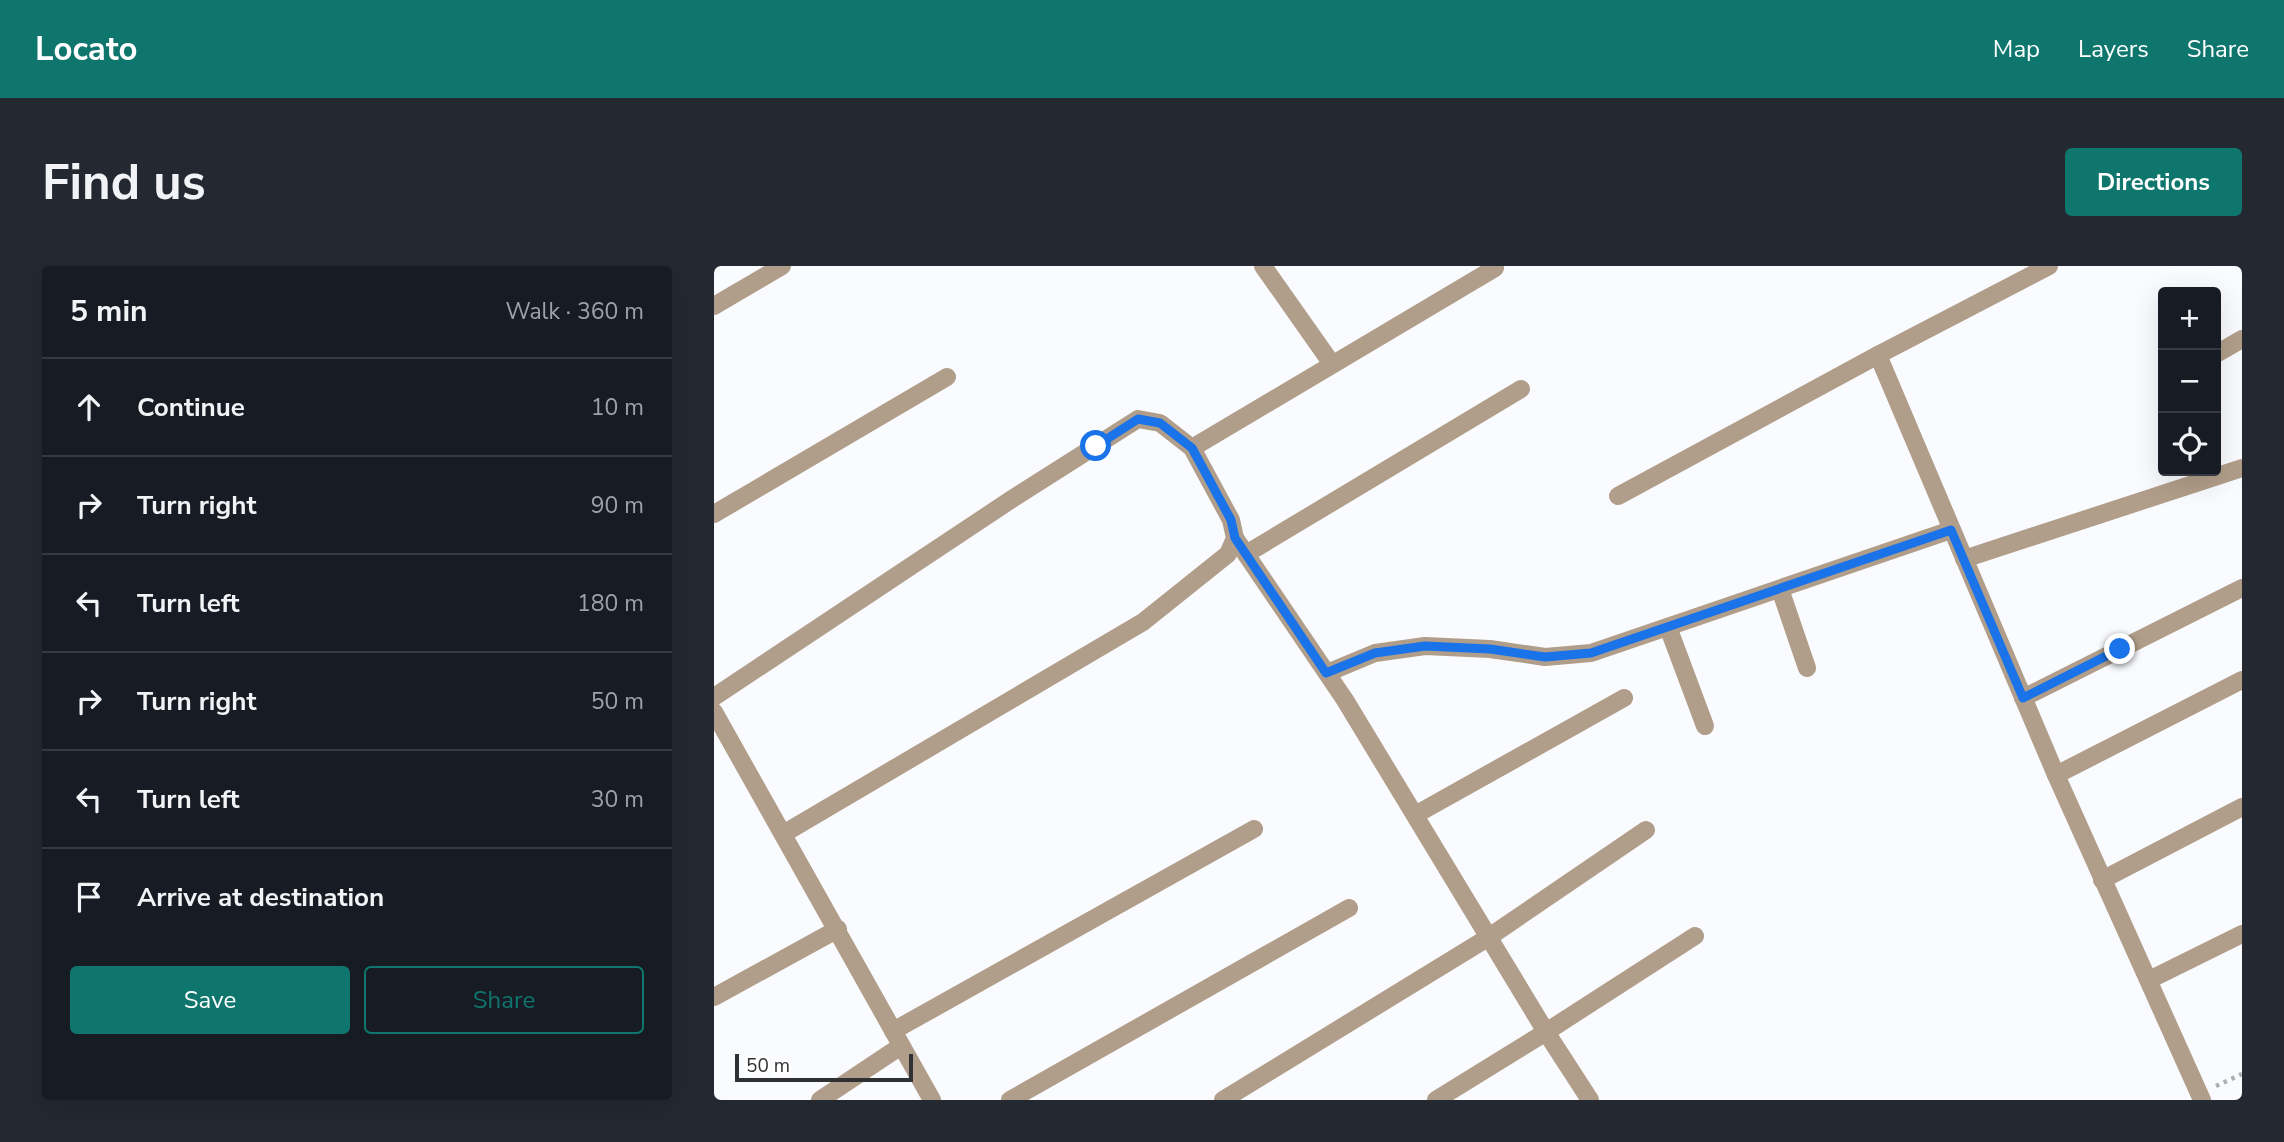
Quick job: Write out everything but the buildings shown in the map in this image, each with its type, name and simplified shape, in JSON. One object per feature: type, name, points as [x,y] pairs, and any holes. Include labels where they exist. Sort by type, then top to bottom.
[{"type":"street","points":[[714,306],[782,266]]},
{"type":"street","points":[[1263,266],[1332,364]]},
{"type":"street","points":[[1618,496],[2049,266]]},
{"type":"street","points":[[1192,448],[1495,268]]},
{"type":"street","points":[[2221,351],[2242,339]]},
{"type":"street","points":[[1878,355],[2056,775],[2201,1097]]},
{"type":"street","points":[[714,514],[947,377]]},
{"type":"street","points":[[1246,554],[1521,389]]},
{"type":"street","points":[[714,697],[1012,499],[1138,419],[1160,423],[1192,448],[1231,520],[1235,538],[1326,673],[1590,1100]]},
{"type":"street","points":[[1964,559],[2242,468]]},
{"type":"street","points":[[1326,673],[1375,653],[1425,646],[1490,649],[1545,657],[1591,653],[1951,530]]},
{"type":"street","points":[[783,834],[1143,622],[1228,554],[1235,538]]},
{"type":"street","points":[[2023,698],[2242,588]]},
{"type":"street","points":[[1780,589],[1807,668]]},
{"type":"street","points":[[1668,627],[1705,726]]},
{"type":"street","points":[[2056,775],[2242,680]]},
{"type":"street","points":[[1415,816],[1625,698]]},
{"type":"street","points":[[714,712],[932,1100]]},
{"type":"street","points":[[2102,880],[2242,807]]},
{"type":"street","points":[[820,1100],[897,1038],[1254,829]]},
{"type":"street","points":[[1223,1100],[1489,937],[1646,830]]},
{"type":"street","points":[[1010,1100],[1349,908]]},
{"type":"street","points":[[714,998],[838,929]]},
{"type":"street","points":[[2149,980],[2242,934]]},
{"type":"street","points":[[1436,1100],[1695,936]]},
{"type":"path","points":[[2201,1097],[2242,1074]]},
{"type":"route","points":[[1096,446],[1138,419],[1160,423],[1192,448],[1231,520],[1235,538],[1326,673],[1375,653],[1425,646],[1490,649],[1545,657],[1591,653],[1951,530],[2023,698],[2120,649]]}]
